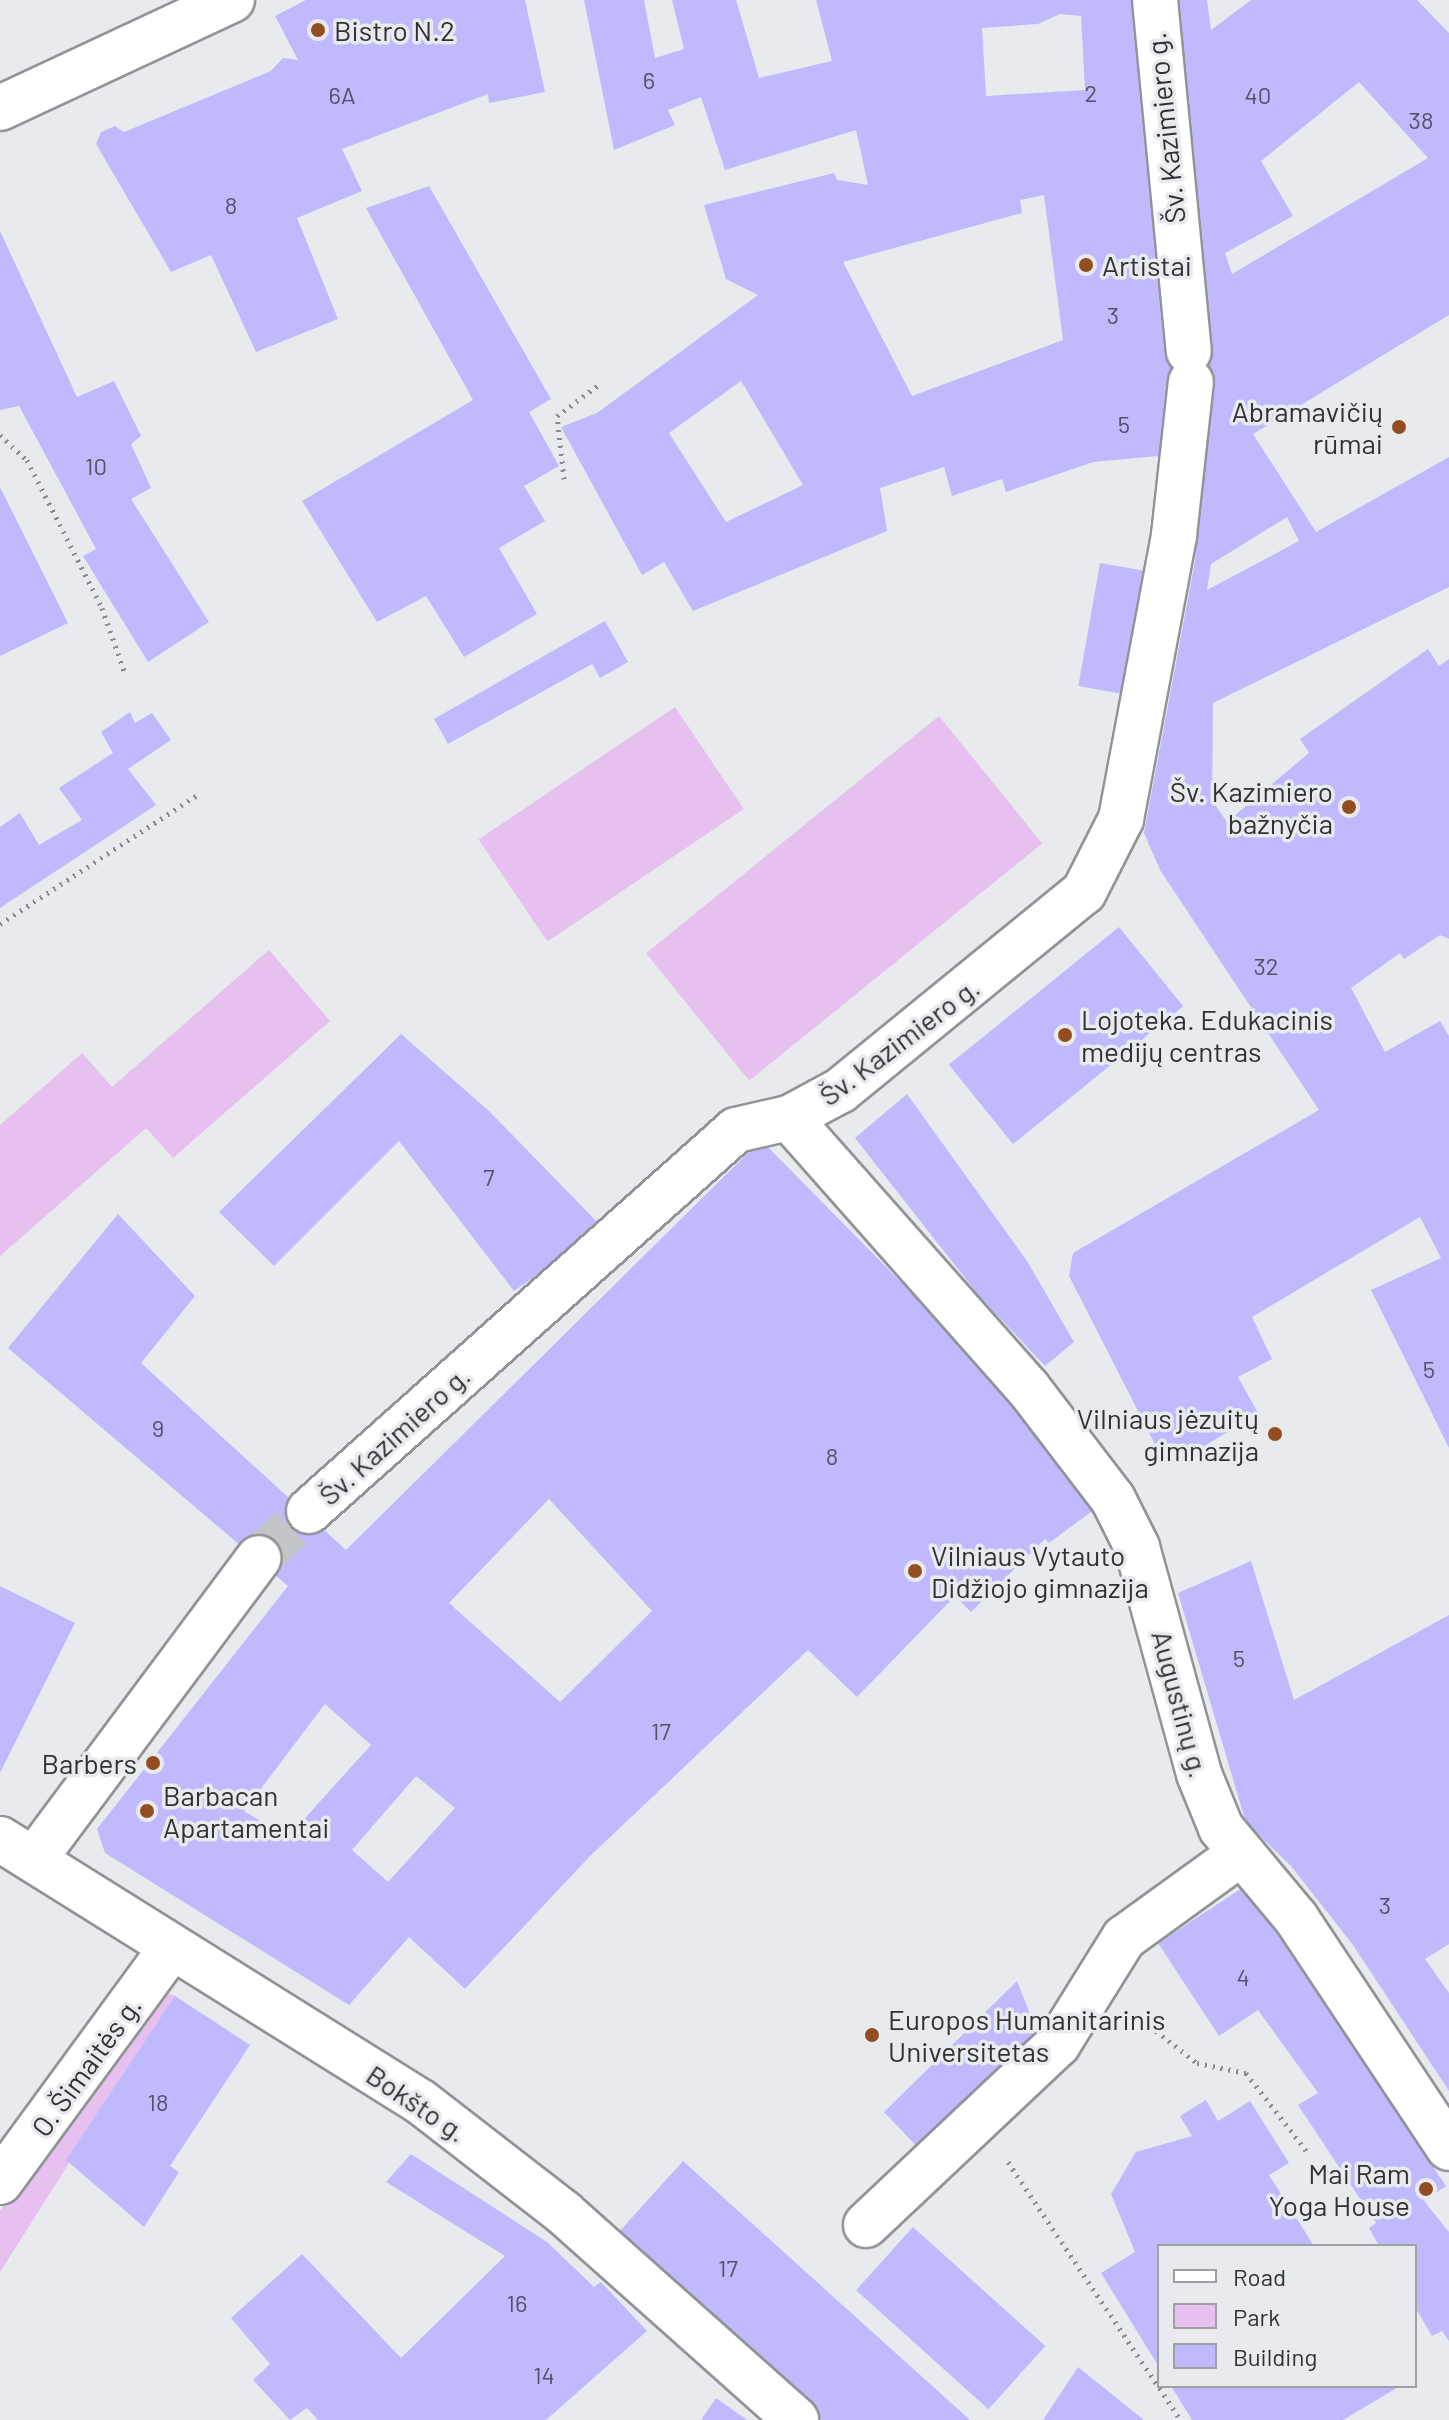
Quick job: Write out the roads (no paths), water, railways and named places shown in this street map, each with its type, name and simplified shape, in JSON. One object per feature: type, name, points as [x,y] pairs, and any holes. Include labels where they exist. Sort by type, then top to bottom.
[{"type":"street","points":[[0,108],[232,0]]},
{"type":"street","name":"Šv. Kazimiero g.","points":[[309,1511],[736,1130],[789,1118],[841,1090],[1040,934],[1084,892],[1105,855],[1121,819],[1174,535],[1190,367],[1155,0]]},
{"type":"street","name":"Augustinų g.","points":[[789,1118],[1028,1388],[1113,1499],[1137,1547],[1207,1801],[1240,1854],[1296,1918],[1449,2148]]},
{"type":"street","points":[[17,1848],[259,1558]]},
{"type":"street","name":"Bokšto g.","points":[[17,1848],[484,2148],[796,2420]]},
{"type":"street","points":[[866,2225],[1058,2044],[1124,1938],[1240,1854]]},
{"type":"street","name":"O. Šimaitės g.","points":[[0,2182],[171,1948]]},
{"type":"tunnel","points":[[259,1558],[309,1511]]},
{"type":"place","name":"Bistro N.2","points":[[318,30]]},
{"type":"place","name":"Artistai","points":[[1086,265]]},
{"type":"place","name":"Abramavičių rūmai","points":[[1399,427]]},
{"type":"place","name":"Šv. Kazimiero bažnyčia","points":[[1349,807]]},
{"type":"place","name":"Lojoteka. Edukacinis medijų centras","points":[[1065,1035]]},
{"type":"place","name":"Vilniaus jėzuitų gimnazija","points":[[1275,1434]]},
{"type":"place","name":"Vilniaus Vytauto Didžiojo gimnazija","points":[[915,1571]]},
{"type":"place","name":"Barbers","points":[[153,1763]]},
{"type":"place","name":"Barbacan Apartamentai","points":[[147,1811]]},
{"type":"place","name":"Europos Humanitarinis Universitetas","points":[[872,2035]]},
{"type":"place","name":"Mai Ram Yoga House","points":[[1426,2189]]}]
